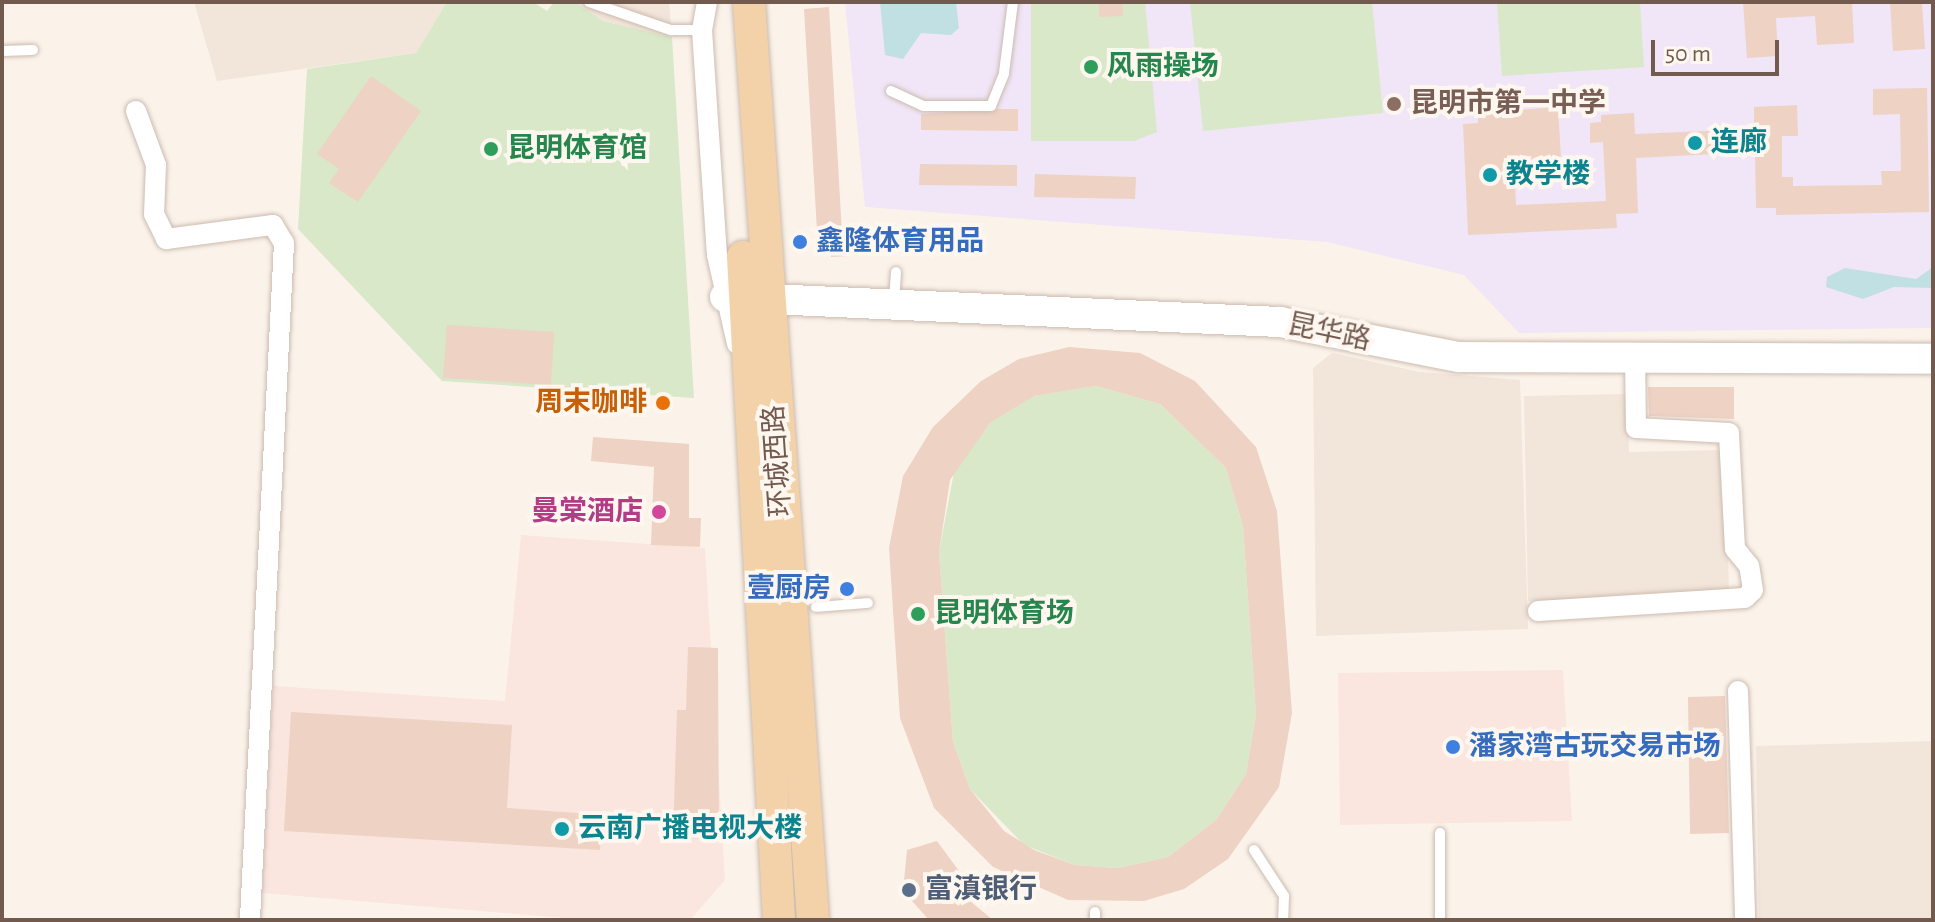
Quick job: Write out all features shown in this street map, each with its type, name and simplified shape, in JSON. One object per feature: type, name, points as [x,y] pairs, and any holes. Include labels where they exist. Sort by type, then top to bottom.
[{"type":"main road","name":"环城西路","points":[[727,2],[779,920]]},
{"type":"main road","name":"环城西路","points":[[749,2],[746,296],[813,920]]},
{"type":"street","points":[[707,2],[702,30],[746,296]]},
{"type":"street","points":[[136,111],[156,165],[154,214],[166,239],[273,225],[284,243],[265,725],[250,920]]},
{"type":"street","name":"昆华路","points":[[746,296],[895,287],[1280,322],[1459,357],[1933,359]]},
{"type":"street","points":[[1538,611],[1745,598],[1753,590],[1749,566],[1735,549],[1729,433],[1636,428],[1635,360]]},
{"type":"street","points":[[1738,691],[1745,920]]},
{"type":"lane","points":[[589,2],[671,30],[702,30]]},
{"type":"lane","points":[[891,91],[923,106],[991,106],[1004,73],[1013,2]]},
{"type":"lane","points":[[2,51],[33,50]]},
{"type":"lane","points":[[816,607],[868,603]]},
{"type":"lane","points":[[1440,833],[1440,920]]},
{"type":"lane","points":[[1254,850],[1284,896],[1283,920]]},
{"type":"shaded area","points":[[194,2],[447,2],[416,53],[217,81]]},
{"type":"shaded area","points":[[575,2],[669,2],[672,37],[603,21]]},
{"type":"shaded area","name":"昆明市第一中学","points":[[845,2],[1933,2],[1933,328],[1519,333],[1464,275],[1327,242],[865,207]]},
{"type":"shaded area","points":[[1332,353],[1420,372],[1520,380],[1528,629],[1316,636],[1313,368]]},
{"type":"shaded area","points":[[1628,394],[1629,452],[1726,450],[1729,597],[1528,601],[1524,396]]},
{"type":"shaded area","points":[[521,535],[705,548],[725,880],[690,920],[589,920],[262,893],[273,686],[505,701]]},
{"type":"shaded area","name":"潘家湾古玩交易市场","points":[[1563,670],[1572,821],[1340,825],[1338,673]]},
{"type":"shaded area","points":[[1933,741],[1933,920],[1759,920],[1756,746]]},
{"type":"green space","name":"昆明体育馆","points":[[447,2],[533,2],[547,11],[554,2],[575,2],[603,21],[672,37],[694,398],[442,381],[298,229],[307,69],[416,53]]},
{"type":"green space","name":"风雨操场","points":[[1031,2],[1145,2],[1157,132],[1134,141],[1031,141]]},
{"type":"green space","points":[[1190,2],[1372,2],[1383,113],[1203,131]]},
{"type":"green space","points":[[1497,2],[1640,2],[1644,67],[1502,76]]},
{"type":"green space","points":[[1096,386],[1160,404],[1226,468],[1243,527],[1256,714],[1246,774],[1216,820],[1168,857],[1118,868],[1075,865],[1024,845],[970,789],[953,742],[939,552],[954,472],[990,423],[1033,396]]},
{"type":"water","points":[[880,2],[956,2],[959,28],[951,35],[921,33],[903,59],[885,55]]},
{"type":"water","points":[[1933,267],[1933,288],[1894,287],[1863,299],[1826,287],[1827,277],[1845,268],[1916,279]]},
{"type":"building","points":[[1099,2],[1122,2],[1123,16],[1099,17]]},
{"type":"building","points":[[1743,2],[1852,2],[1854,43],[1817,45],[1815,16],[1776,18],[1778,56],[1747,58]]},
{"type":"building","points":[[1890,2],[1922,2],[1925,49],[1893,51]]},
{"type":"building","points":[[829,7],[842,233],[880,232],[881,254],[831,257],[831,247],[818,248],[804,9]]},
{"type":"building","points":[[371,76],[421,111],[358,202],[329,183],[339,169],[317,154]]},
{"type":"building","points":[[1927,88],[1929,212],[1776,215],[1776,208],[1756,208],[1755,152],[1636,158],[1638,213],[1616,214],[1617,228],[1468,235],[1463,124],[1478,123],[1478,113],[1558,107],[1561,158],[1514,162],[1516,205],[1606,201],[1603,142],[1590,143],[1590,123],[1601,122],[1601,115],[1634,113],[1635,134],[1754,129],[1754,107],[1797,105],[1798,136],[1782,136],[1782,177],[1793,177],[1793,186],[1882,185],[1881,171],[1901,171],[1900,114],[1873,115],[1873,89]]},
{"type":"building","points":[[1018,109],[1018,131],[921,130],[921,114]]},
{"type":"building","points":[[920,164],[1017,165],[1017,186],[919,185]]},
{"type":"building","points":[[1035,174],[1136,177],[1135,199],[1034,197]]},
{"type":"building","points":[[447,325],[554,332],[551,385],[443,378]]},
{"type":"building","name":"昆明体育场","points":[[1069,347],[1140,353],[1195,381],[1256,447],[1277,511],[1292,713],[1279,787],[1228,859],[1184,889],[1144,901],[1068,900],[993,867],[934,808],[900,718],[889,548],[903,476],[933,427],[981,381],[1019,359]],"holes":[[[1096,386],[1160,404],[1226,468],[1243,527],[1256,714],[1246,774],[1216,820],[1168,857],[1118,868],[1075,865],[1034,850],[1004,831],[970,789],[953,742],[939,552],[950,480],[990,423],[1034,396]]]},
{"type":"building","points":[[1648,387],[1734,387],[1734,419],[1649,416]]},
{"type":"building","points":[[593,437],[689,444],[689,518],[701,518],[700,547],[651,545],[654,467],[591,461]]},
{"type":"building","points":[[688,647],[718,648],[719,839],[673,838],[677,710],[686,710]]},
{"type":"building","points":[[1725,696],[1729,833],[1690,834],[1688,697]]},
{"type":"building","points":[[291,712],[512,725],[507,808],[603,815],[600,850],[284,831]]},
{"type":"building","points":[[937,841],[959,871],[959,892],[993,920],[929,920],[903,891],[907,850]]},
{"type":"place","name":"风雨操场","points":[[1091,67]]},
{"type":"place","name":"昆明市第一中学","points":[[1394,104]]},
{"type":"place","name":"连廊","points":[[1695,143]]},
{"type":"place","name":"昆明体育馆","points":[[491,149]]},
{"type":"place","name":"教学楼","points":[[1490,175]]},
{"type":"place","name":"鑫隆体育用品","points":[[800,242]]},
{"type":"place","name":"周末咖啡","points":[[663,403]]},
{"type":"place","name":"曼棠酒店","points":[[659,512]]},
{"type":"place","name":"壹厨房","points":[[847,589]]},
{"type":"place","name":"昆明体育场","points":[[918,614]]},
{"type":"place","name":"潘家湾古玩交易市场","points":[[1453,747]]},
{"type":"place","name":"云南广播电视大楼","points":[[562,829]]},
{"type":"place","name":"富滇银行","points":[[909,890]]}]
